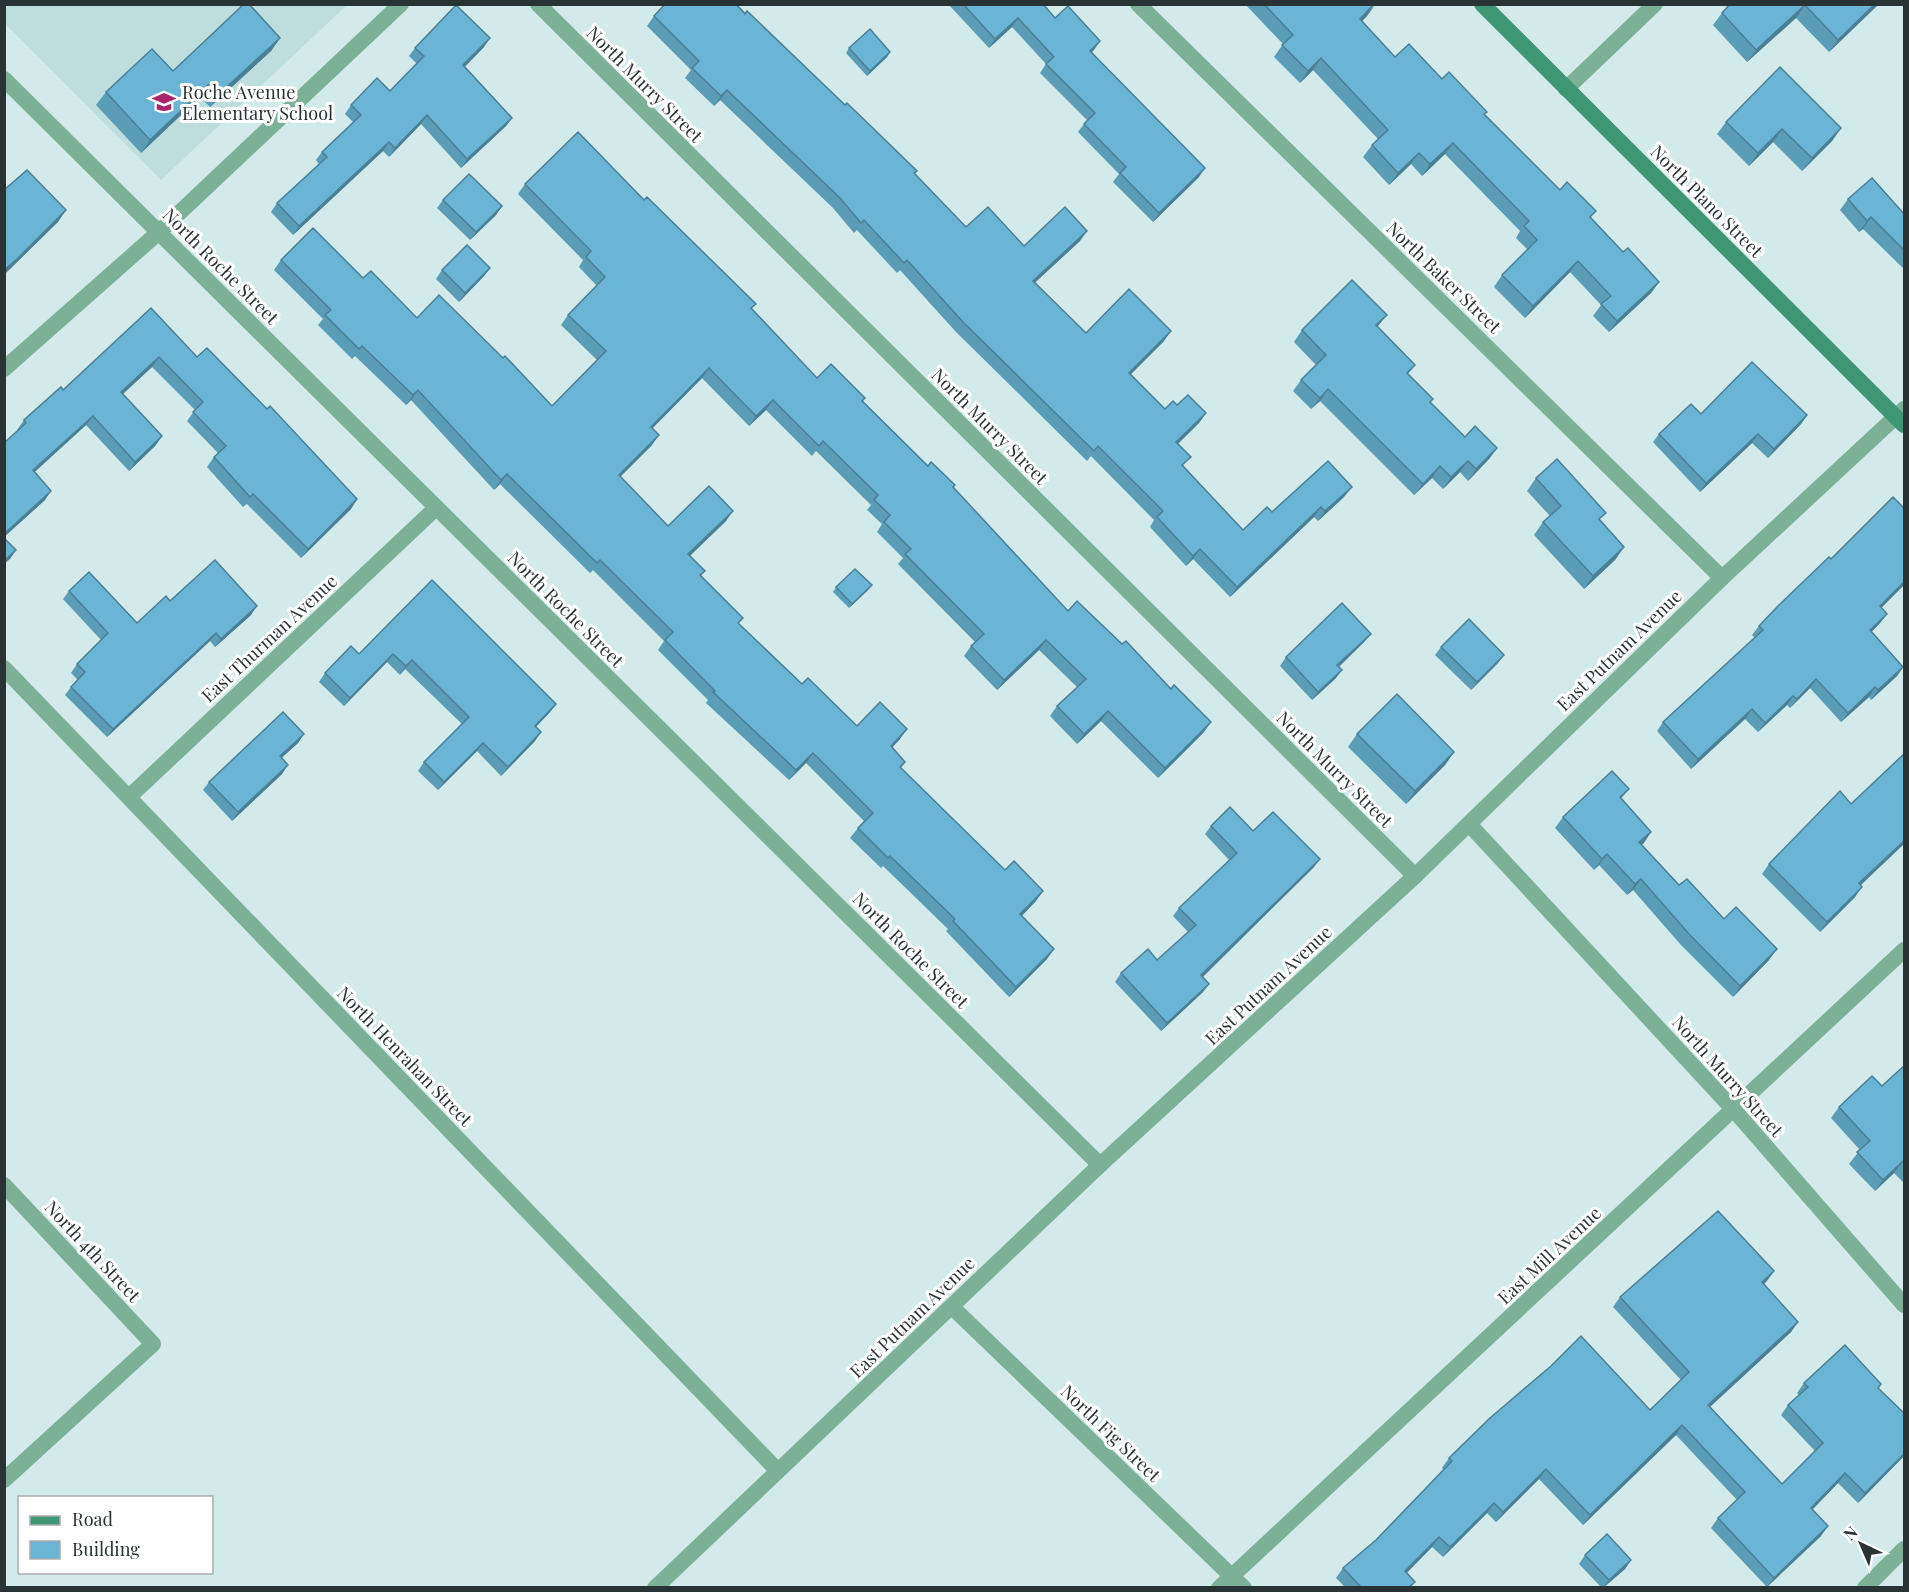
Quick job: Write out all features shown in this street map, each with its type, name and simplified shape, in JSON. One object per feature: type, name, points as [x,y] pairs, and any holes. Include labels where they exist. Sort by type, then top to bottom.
[{"type":"main road","name":"North Plano Street","points":[[1482,4],[1902,417]]},
{"type":"street","points":[[4,369],[159,232],[401,4]]},
{"type":"street","name":"North Murry Street","points":[[537,4],[1415,876]]},
{"type":"street","name":"North Baker Street","points":[[1138,4],[1722,578]]},
{"type":"street","points":[[1566,89],[1655,4]]},
{"type":"street","name":"North Roche Street","points":[[4,79],[1100,1164]]},
{"type":"street","name":"East Putnam Avenue","points":[[655,1587],[1100,1164],[1415,876],[1722,578],[1902,417]]},
{"type":"street","name":"East Thurman Avenue","points":[[129,797],[436,508]]},
{"type":"street","name":"North Henrahan Street","points":[[4,668],[778,1471]]},
{"type":"street","name":"North Murry Street","points":[[1469,824],[1734,1110],[1905,1305]]},
{"type":"street","name":"East Mill Avenue","points":[[1219,1587],[1238,1582],[1905,950]]},
{"type":"street","name":"North 4th Street","points":[[4,1185],[153,1344],[4,1480]]},
{"type":"street","name":"North Fig Street","points":[[952,1307],[1238,1582]]},
{"type":"street","points":[[1865,1587],[1905,1549]]},
{"type":"shaded area","name":"Roche Avenue Elementary School","points":[[4,5],[347,5],[161,180],[5,24]]},
{"type":"building","points":[[244,4],[249,4],[280,38],[219,94],[209,84],[150,140],[106,92],[152,49],[173,71]]},
{"type":"building","points":[[665,4],[736,4],[745,14],[747,11],[917,171],[914,173],[966,227],[988,207],[1024,246],[1065,207],[1087,231],[1033,281],[1086,333],[1129,289],[1171,331],[1129,373],[1165,409],[1173,401],[1177,405],[1188,395],[1206,413],[1176,442],[1191,457],[1182,465],[1243,530],[1267,507],[1272,512],[1328,461],[1352,487],[1325,511],[1321,507],[1237,587],[1200,549],[1193,556],[1157,517],[1163,511],[1098,446],[1094,451],[963,322],[907,260],[904,263],[864,220],[861,223],[840,198],[727,90],[721,96],[692,68],[699,61],[654,16]]},
{"type":"building","points":[[963,4],[1043,4],[1055,18],[1068,6],[1100,41],[1090,51],[1205,168],[1159,213],[1120,173],[1126,167],[1084,124],[1095,113],[1046,64],[1054,57],[1018,18],[995,39]]},
{"type":"building","points":[[1264,4],[1374,4],[1360,19],[1395,57],[1409,44],[1442,79],[1449,72],[1487,112],[1484,114],[1560,190],[1567,182],[1596,211],[1590,217],[1623,252],[1628,248],[1659,282],[1617,321],[1601,304],[1611,296],[1578,261],[1533,306],[1502,275],[1537,240],[1524,226],[1529,221],[1453,143],[1430,164],[1419,153],[1398,173],[1372,145],[1388,130],[1321,58],[1308,71],[1282,45],[1293,35]]},
{"type":"building","points":[[1730,4],[1875,4],[1838,40],[1805,5],[1756,50],[1722,13]]},
{"type":"building","points":[[456,5],[490,38],[463,65],[512,118],[467,159],[427,115],[395,148],[389,142],[299,226],[277,203],[327,157],[322,152],[361,115],[351,105],[377,78],[390,91],[424,56],[415,48]]},
{"type":"building","points":[[870,29],[890,52],[870,71],[849,48]]},
{"type":"building","points":[[1780,67],[1841,128],[1812,158],[1782,129],[1758,153],[1726,122]]},
{"type":"building","points":[[578,132],[644,200],[647,197],[756,304],[751,308],[817,378],[831,364],[865,398],[862,401],[928,466],[931,462],[955,485],[953,487],[1068,611],[1077,601],[1122,644],[1126,641],[1171,689],[1174,685],[1211,722],[1165,768],[1108,711],[1084,734],[1057,706],[1086,679],[1046,640],[1004,680],[971,646],[984,634],[905,554],[911,549],[884,522],[890,515],[874,500],[878,495],[823,441],[819,446],[773,400],[756,416],[709,368],[651,427],[659,435],[619,475],[668,526],[709,486],[733,511],[688,554],[705,571],[700,575],[743,618],[738,623],[802,684],[808,678],[857,726],[880,702],[907,729],[891,746],[905,762],[900,767],[1005,870],[1014,861],[1043,891],[1020,914],[1054,949],[1016,987],[953,921],[955,919],[858,828],[873,813],[813,753],[796,770],[713,692],[715,691],[665,640],[673,632],[600,560],[597,563],[507,474],[501,480],[418,390],[413,395],[362,346],[359,349],[325,315],[331,310],[281,260],[313,228],[363,278],[371,271],[417,318],[439,295],[503,358],[505,356],[552,406],[606,351],[568,315],[605,277],[586,257],[591,251],[525,184]]},
{"type":"building","points":[[27,170],[66,210],[4,270],[4,190]]},
{"type":"building","points":[[469,174],[502,206],[476,232],[443,200]]},
{"type":"building","points":[[1872,178],[1905,215],[1905,251],[1871,217],[1867,221],[1848,199]]},
{"type":"building","points":[[467,245],[490,268],[465,293],[442,270]]},
{"type":"building","points":[[1352,280],[1387,315],[1376,325],[1415,365],[1407,373],[1433,399],[1430,402],[1465,437],[1475,426],[1497,448],[1476,469],[1468,461],[1451,477],[1440,466],[1423,484],[1328,389],[1320,398],[1301,380],[1326,355],[1302,330]]},
{"type":"building","points":[[151,308],[197,357],[207,348],[267,409],[270,406],[357,499],[308,549],[253,494],[250,497],[214,457],[226,446],[193,412],[203,402],[159,357],[121,392],[162,436],[135,462],[93,416],[33,470],[51,491],[4,534],[4,443],[26,423],[24,420],[61,387],[63,390]]},
{"type":"building","points":[[1752,362],[1807,415],[1774,449],[1758,434],[1706,483],[1659,434],[1691,404],[1701,414]]},
{"type":"building","points":[[1557,459],[1606,513],[1599,519],[1624,547],[1593,576],[1543,522],[1561,506],[1536,478]]},
{"type":"building","points":[[1893,497],[1905,509],[1905,581],[1880,606],[1887,614],[1870,630],[1903,667],[1878,690],[1875,687],[1848,713],[1816,679],[1797,699],[1793,696],[1765,723],[1752,709],[1698,759],[1663,722],[1763,630],[1759,626],[1778,606],[1829,557],[1831,559]]},
{"type":"building","points":[[4,538],[16,550],[4,561]]},
{"type":"building","points":[[215,560],[257,606],[221,639],[216,633],[113,729],[71,687],[85,672],[77,664],[108,633],[69,591],[89,572],[137,623],[166,596],[170,601]]},
{"type":"building","points":[[855,569],[872,585],[852,604],[836,587]]},
{"type":"building","points":[[432,580],[556,704],[535,726],[541,732],[508,767],[483,743],[444,782],[424,762],[469,717],[412,660],[406,666],[393,654],[350,698],[325,673],[351,646],[359,654]]},
{"type":"building","points":[[1342,603],[1371,634],[1337,665],[1342,670],[1318,692],[1286,657]]},
{"type":"building","points":[[1469,619],[1504,655],[1477,682],[1441,647]]},
{"type":"building","points":[[1397,694],[1454,752],[1415,791],[1357,734]]},
{"type":"building","points":[[283,712],[304,734],[280,756],[288,765],[238,812],[209,782]]},
{"type":"building","points":[[1905,753],[1905,840],[1859,883],[1862,887],[1827,922],[1769,864],[1840,791],[1851,804]]},
{"type":"building","points":[[1612,771],[1629,789],[1620,797],[1651,832],[1639,842],[1679,885],[1687,879],[1724,919],[1736,907],[1777,949],[1740,986],[1689,934],[1641,879],[1635,884],[1607,854],[1602,859],[1563,817]]},
{"type":"building","points":[[1230,807],[1253,831],[1273,812],[1320,859],[1201,975],[1209,984],[1167,1023],[1121,973],[1148,949],[1157,960],[1196,925],[1179,908],[1237,853],[1211,826]]},
{"type":"building","points":[[1905,1065],[1905,1163],[1903,1161],[1883,1180],[1857,1152],[1870,1141],[1839,1107],[1872,1076],[1882,1086]]},
{"type":"building","points":[[1718,1211],[1774,1271],[1762,1282],[1798,1322],[1708,1405],[1782,1484],[1823,1443],[1788,1405],[1808,1387],[1804,1383],[1845,1345],[1881,1384],[1878,1388],[1905,1414],[1905,1453],[1865,1493],[1845,1473],[1811,1508],[1828,1526],[1774,1578],[1718,1518],[1745,1492],[1682,1425],[1590,1515],[1546,1469],[1503,1512],[1494,1503],[1450,1547],[1439,1537],[1405,1571],[1415,1582],[1409,1587],[1361,1587],[1343,1568],[1376,1540],[1452,1461],[1449,1458],[1490,1418],[1551,1366],[1581,1336],[1650,1410],[1689,1372],[1620,1297]]},
{"type":"building","points":[[1607,1534],[1631,1560],[1609,1580],[1585,1555]]},
{"type":"place","name":"Roche Avenue Elementary School","points":[[164,102]]}]
